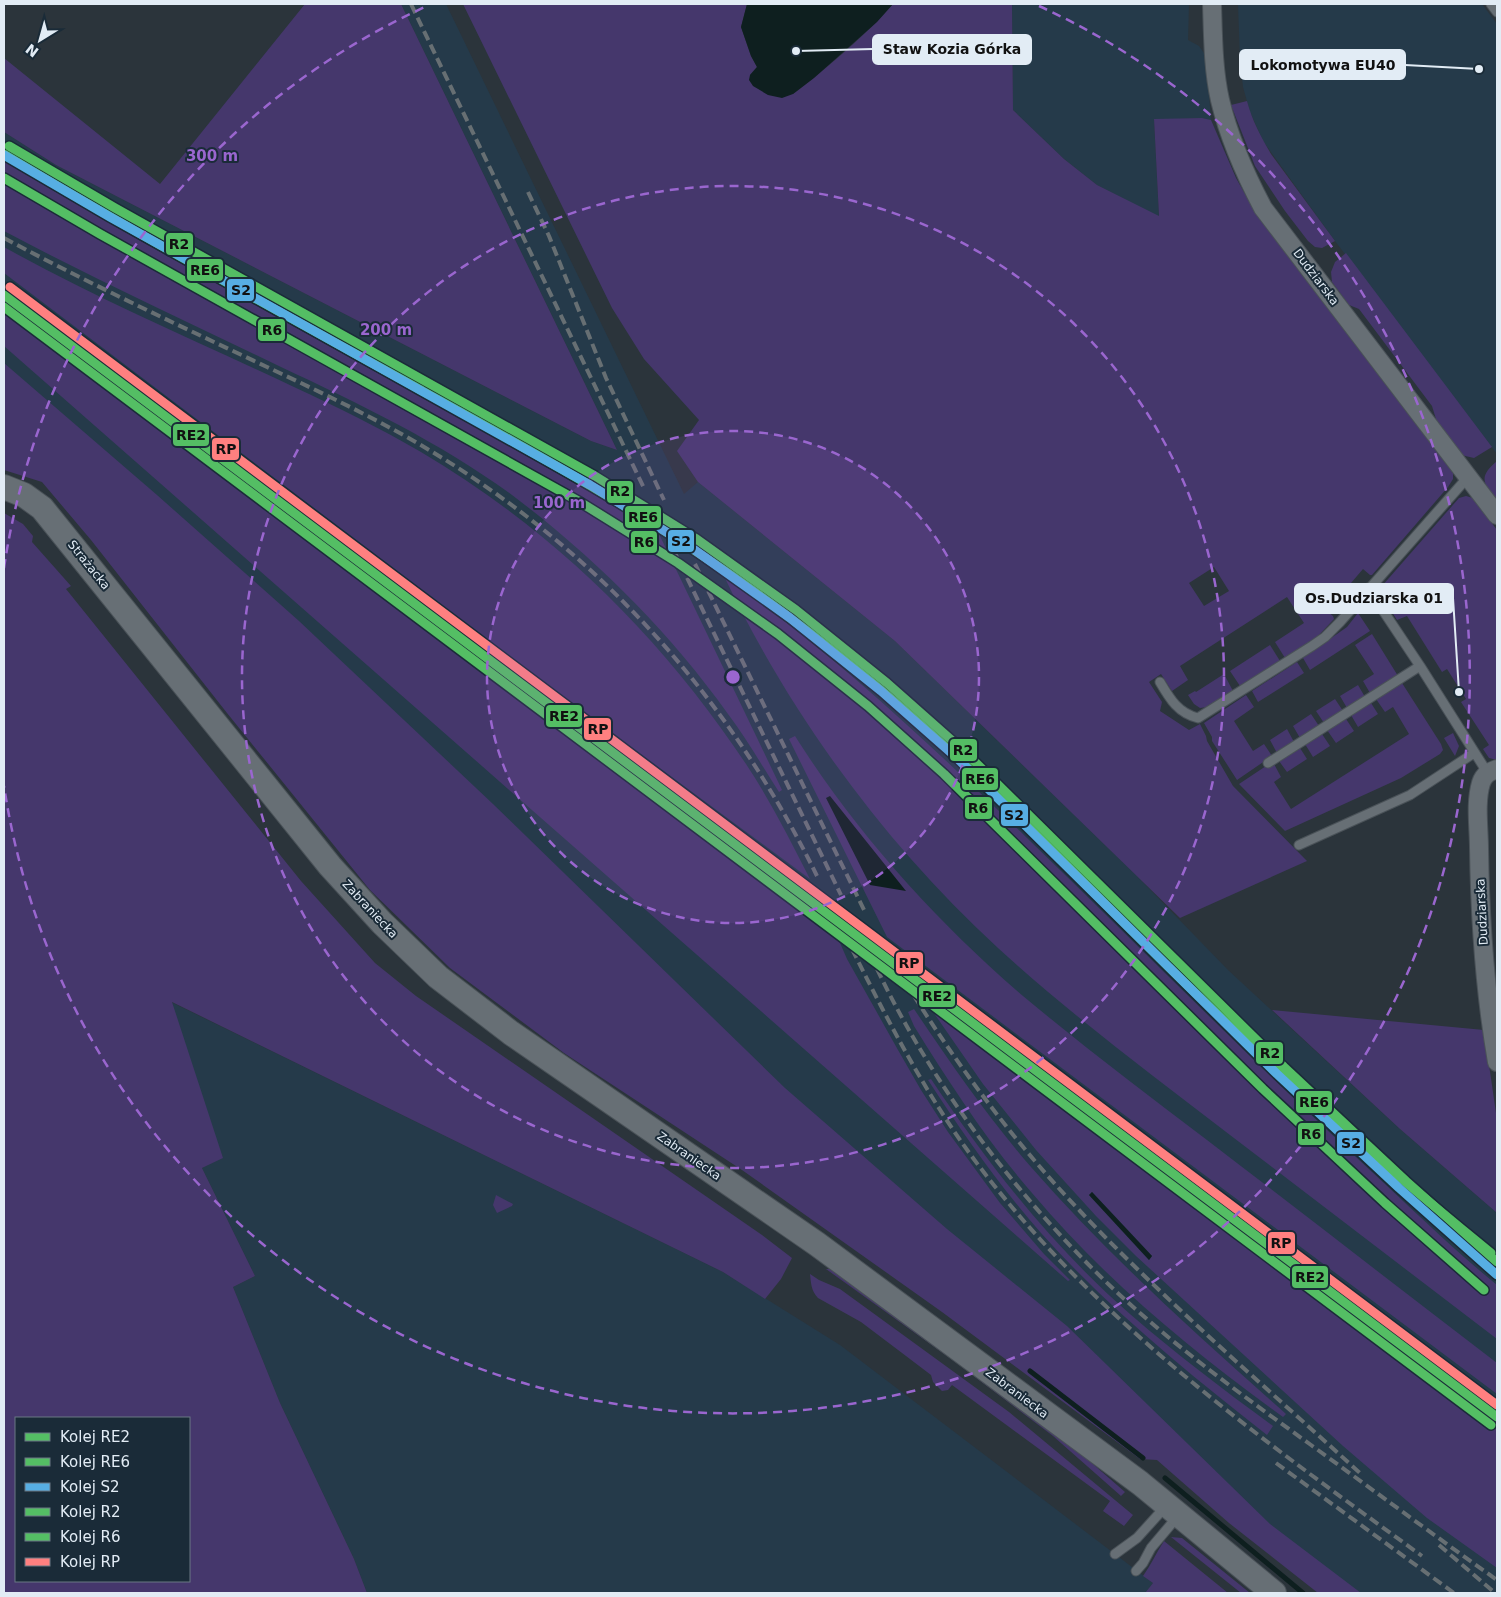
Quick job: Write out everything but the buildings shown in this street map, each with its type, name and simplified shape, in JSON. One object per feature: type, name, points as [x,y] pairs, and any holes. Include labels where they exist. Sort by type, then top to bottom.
[{"type":"main road","name":"Strażacka","points":[[4,487],[24,495],[42,508],[163,658]]},
{"type":"main road","name":"Zabraniecka","points":[[163,658],[330,866],[382,923],[438,977],[511,1033],[816,1244],[1140,1483],[1274,1593]]},
{"type":"street","name":"Dudziarska","points":[[1212,4],[1214,47],[1220,99],[1242,167],[1263,208],[1497,515]]},
{"type":"street","name":"Dudziarska","points":[[1492,771],[1481,784],[1478,807],[1480,878],[1489,1018],[1497,1062]]},
{"type":"lane","points":[[1491,4],[1497,12]]},
{"type":"lane","points":[[1160,682],[1177,708],[1188,716],[1198,718],[1324,637],[1345,616],[1468,477]]},
{"type":"lane","points":[[1368,588],[1420,666],[1474,753],[1492,771]]},
{"type":"lane","points":[[1268,763],[1420,666]]},
{"type":"lane","points":[[1299,845],[1410,795],[1474,753]]},
{"type":"lane","points":[[1114,1554],[1172,1510]]},
{"type":"lane","points":[[1136,1570],[1143,1563],[1172,1510]]},
{"type":"shaded area","points":[[305,4],[401,4],[617,450],[591,441],[56,165],[4,132],[4,58],[160,184]]},
{"type":"shaded area","points":[[401,4],[446,4],[684,494],[698,482],[895,641],[1135,874],[1228,970],[1400,1129],[1497,1213],[1497,1593],[1332,1593],[4,447],[4,132],[56,165],[591,441],[617,450]]},
{"type":"shaded area","points":[[463,4],[747,4],[741,27],[757,67],[750,75],[793,94],[845,51],[893,4],[1012,4],[1013,110],[1064,159],[1097,185],[1159,216],[1154,119],[1202,118],[1211,120],[1236,178],[1258,217],[1453,473],[1453,479],[1448,487],[1372,575],[1363,569],[1327,611],[1334,619],[1318,636],[1285,658],[1275,642],[1304,623],[1287,597],[1180,666],[1188,680],[1172,691],[1161,674],[1149,682],[1162,702],[1160,711],[1189,730],[1200,724],[1207,741],[1233,786],[1307,861],[1180,918],[895,641],[698,482],[677,451],[699,420],[644,359],[612,308]],"holes":[[[1214,567],[1229,591],[1204,606],[1189,583]]]},
{"type":"shaded area","points":[[747,4],[893,4],[877,22],[814,78],[793,94],[782,98],[768,95],[753,86],[749,80],[750,75],[757,67],[741,27]]},
{"type":"shaded area","points":[[1012,4],[1189,4],[1188,40],[1199,46],[1206,56],[1211,120],[1201,118],[1154,120],[1159,217],[1097,185],[1064,159],[1013,110]]},
{"type":"shaded area","points":[[1238,4],[1482,4],[1497,24],[1497,454],[1335,241],[1263,141],[1250,112],[1243,87]]},
{"type":"shaded area","points":[[1247,101],[1251,115],[1271,154],[1335,241],[1322,248],[1315,247],[1308,241],[1255,166],[1231,105]]},
{"type":"shaded area","points":[[4,160],[102,218],[562,474],[659,534],[782,790],[779,792],[735,723],[681,653],[628,596],[572,543],[485,476],[400,425],[4,231]]},
{"type":"shaded area","points":[[4,247],[111,302],[374,426],[421,452],[516,516],[601,589],[678,672],[713,717],[755,778],[780,820],[810,879],[566,699],[4,273]]},
{"type":"shaded area","points":[[1346,253],[1492,447],[1474,458],[1461,455],[1436,419],[1432,406],[1359,309],[1349,305],[1332,282],[1331,272],[1335,262]]},
{"type":"shaded area","points":[[4,305],[834,929],[847,959],[898,1050],[948,1132],[1000,1203],[1044,1254],[1070,1280],[1068,1281],[4,346]]},
{"type":"shaded area","points":[[4,363],[299,621],[493,804],[785,1088],[947,1229],[1067,1326],[1270,1524],[1361,1593],[1318,1593],[1229,1523],[1157,1460],[1140,1459],[942,1312],[742,1170],[564,1053],[450,968],[370,890],[91,540],[42,482],[4,470]]},
{"type":"shaded area","points":[[1497,461],[1497,501],[1486,485],[1485,476],[1487,471]]},
{"type":"shaded area","points":[[1466,496],[1473,498],[1497,530],[1497,760],[1489,758],[1483,749],[1489,745],[1461,702],[1466,699],[1447,669],[1442,672],[1407,616],[1397,620],[1380,593],[1382,586],[1459,498]]},
{"type":"shaded area","points":[[4,513],[23,524],[33,536],[32,542],[71,586],[66,589],[301,881],[375,963],[416,996],[762,1235],[792,1258],[781,1279],[765,1299],[723,1272],[172,1002],[223,1158],[202,1168],[255,1276],[233,1287],[280,1403],[354,1559],[367,1593],[4,1593]]},
{"type":"shaded area","points":[[724,576],[804,636],[918,735],[1027,838],[1328,1131],[1449,1244],[1497,1285],[1497,1339],[1112,1044],[1026,973],[956,908],[917,866],[843,775],[779,678],[750,628]]},
{"type":"shaded area","points":[[1358,613],[1370,631],[1310,670],[1303,658],[1347,627]]},
{"type":"shaded area","points":[[1372,634],[1398,676],[1370,693],[1363,681],[1374,674],[1355,645]]},
{"type":"shaded area","points":[[1270,645],[1280,661],[1240,686],[1230,671]]},
{"type":"shaded area","points":[[1297,662],[1304,673],[1258,702],[1252,691]]},
{"type":"shaded area","points":[[1224,674],[1233,691],[1207,707],[1200,708],[1194,704],[1188,695]]},
{"type":"shaded area","points":[[1402,683],[1441,744],[1443,750],[1440,754],[1401,778],[1285,831],[1239,784],[1269,764],[1274,764],[1281,777],[1274,782],[1291,809],[1409,734],[1393,707],[1385,712],[1376,699]]},
{"type":"shaded area","points":[[1358,685],[1365,697],[1347,708],[1340,696]]},
{"type":"shaded area","points":[[1246,695],[1254,707],[1234,721],[1253,751],[1264,744],[1272,756],[1237,780],[1212,741],[1212,737],[1204,723]]},
{"type":"shaded area","points":[[1335,699],[1343,711],[1324,723],[1316,711]]},
{"type":"shaded area","points":[[1371,703],[1378,714],[1358,727],[1351,715]]},
{"type":"shaded area","points":[[1311,714],[1319,726],[1300,738],[1293,726]]},
{"type":"shaded area","points":[[1346,719],[1354,731],[1336,743],[1327,730]]},
{"type":"shaded area","points":[[1287,729],[1294,742],[1277,753],[1270,740]]},
{"type":"shaded area","points":[[1453,733],[1459,746],[1455,756],[1444,738]]},
{"type":"shaded area","points":[[1322,734],[1330,746],[1313,757],[1305,744]]},
{"type":"shaded area","points":[[795,736],[871,842],[959,938],[1023,996],[1091,1051],[1497,1363],[1497,1394],[887,937],[789,739]]},
{"type":"shaded area","points":[[1300,748],[1307,759],[1287,772],[1279,761]]},
{"type":"shaded area","points":[[830,796],[906,891],[870,885],[826,798]]},
{"type":"shaded area","points":[[920,993],[1274,1259],[1497,1423],[1497,1568],[1427,1518],[1343,1446],[1136,1256],[1096,1216],[1036,1150],[983,1084]],"holes":[[[1092,1192],[1152,1256],[1149,1260],[1089,1195]]]},
{"type":"shaded area","points":[[171,1002],[723,1272],[840,1345],[1153,1583],[1145,1593],[367,1593],[354,1559],[280,1403],[233,1287],[255,1276],[202,1168],[222,1158]]},
{"type":"shaded area","points":[[914,1009],[984,1109],[1031,1167],[1091,1232],[1155,1295],[1286,1414],[1283,1417],[1151,1313],[1060,1225],[1015,1173],[955,1091],[914,1026],[908,1012]]},
{"type":"shaded area","points":[[1272,1010],[1484,1030],[1497,1120],[1497,1213],[1400,1129]]},
{"type":"shaded area","points":[[931,1079],[998,1173],[1074,1261],[1147,1329],[1200,1372],[1273,1426],[1267,1435],[1121,1314],[1067,1261],[1041,1233],[996,1178],[928,1080]]},
{"type":"shaded area","points":[[1348,1128],[1415,1187],[1497,1253],[1497,1266],[1346,1130]]},
{"type":"shaded area","points":[[1092,1192],[1152,1256],[1149,1260],[1089,1195]]},
{"type":"shaded area","points":[[496,1195],[513,1204],[512,1206],[497,1213],[493,1205]]},
{"type":"shaded area","points":[[826,1269],[834,1269],[1055,1431],[1125,1492],[1121,1496],[1053,1436],[954,1361]]},
{"type":"shaded area","points":[[810,1274],[840,1289],[1009,1412],[1133,1515],[1124,1526],[1103,1511],[1110,1501],[952,1385],[948,1390],[942,1391],[933,1382],[931,1375],[861,1322],[818,1298],[811,1284]]},
{"type":"shaded area","points":[[1171,1537],[1182,1538],[1250,1593],[1241,1593]]},
{"type":"shaded area","points":[[1164,1541],[1228,1593],[1145,1593],[1153,1583],[1143,1576]]},
{"type":"waterway","points":[[1030,1371],[1143,1458]]},
{"type":"waterway","points":[[1165,1478],[1303,1593]]},
{"type":"railway","points":[[411,4],[644,488]]},
{"type":"railway","points":[[528,192],[549,236],[606,378],[664,500]]},
{"type":"railway","points":[[4,238],[167,320],[381,423],[483,484],[542,529],[598,578],[650,630],[698,686],[742,746],[782,809],[817,876]]},
{"type":"railway","points":[[674,551],[841,895]]},
{"type":"railway","points":[[695,564],[865,912]]},
{"type":"railway","points":[[852,949],[908,1056],[955,1133],[1020,1217],[1071,1272],[1182,1374],[1301,1467],[1422,1556]]},
{"type":"railway","points":[[877,969],[923,1053],[976,1134],[1037,1209],[1103,1279],[1152,1324],[1230,1386],[1497,1580]]},
{"type":"railway","points":[[914,996],[992,1108],[1034,1160],[1080,1211],[1218,1345],[1361,1474]]},
{"type":"railway","points":[[1276,1463],[1454,1593]]},
{"type":"railway","points":[[1439,1545],[1495,1593]]},
{"type":"rail line","name":"R2","points":[[9,146],[115,208],[595,476],[695,538],[796,610],[887,683],[965,752],[1284,1067],[1406,1181],[1497,1262]]},
{"type":"rail line","name":"RE6","points":[[4,154],[158,244],[513,441],[606,495],[697,552],[785,614],[831,649],[921,724],[992,790],[1183,981],[1257,1051],[1372,1154],[1491,1253]]},
{"type":"rail line","name":"S2","points":[[4,155],[110,217],[590,485],[689,546],[790,618],[881,691],[958,759],[1277,1074],[1399,1188],[1497,1275]]},
{"type":"rail line","name":"R6","points":[[4,178],[100,234],[580,502],[678,563],[778,634],[868,706],[944,774],[1263,1089],[1385,1203],[1484,1290]]},
{"type":"rail line","name":"RP","points":[[10,287],[1497,1405]]},
{"type":"rail line","name":"RE2","points":[[4,295],[1497,1417]]},
{"type":"rail line","name":"RE6","points":[[4,307],[1491,1425]]},
{"type":"place","name":"Staw Kozia Górka","points":[[796,51]]},
{"type":"place","name":"Lokomotywa EU40","points":[[1479,69]]},
{"type":"place","name":"Os.Dudziarska 01","points":[[1459,692]]}]
